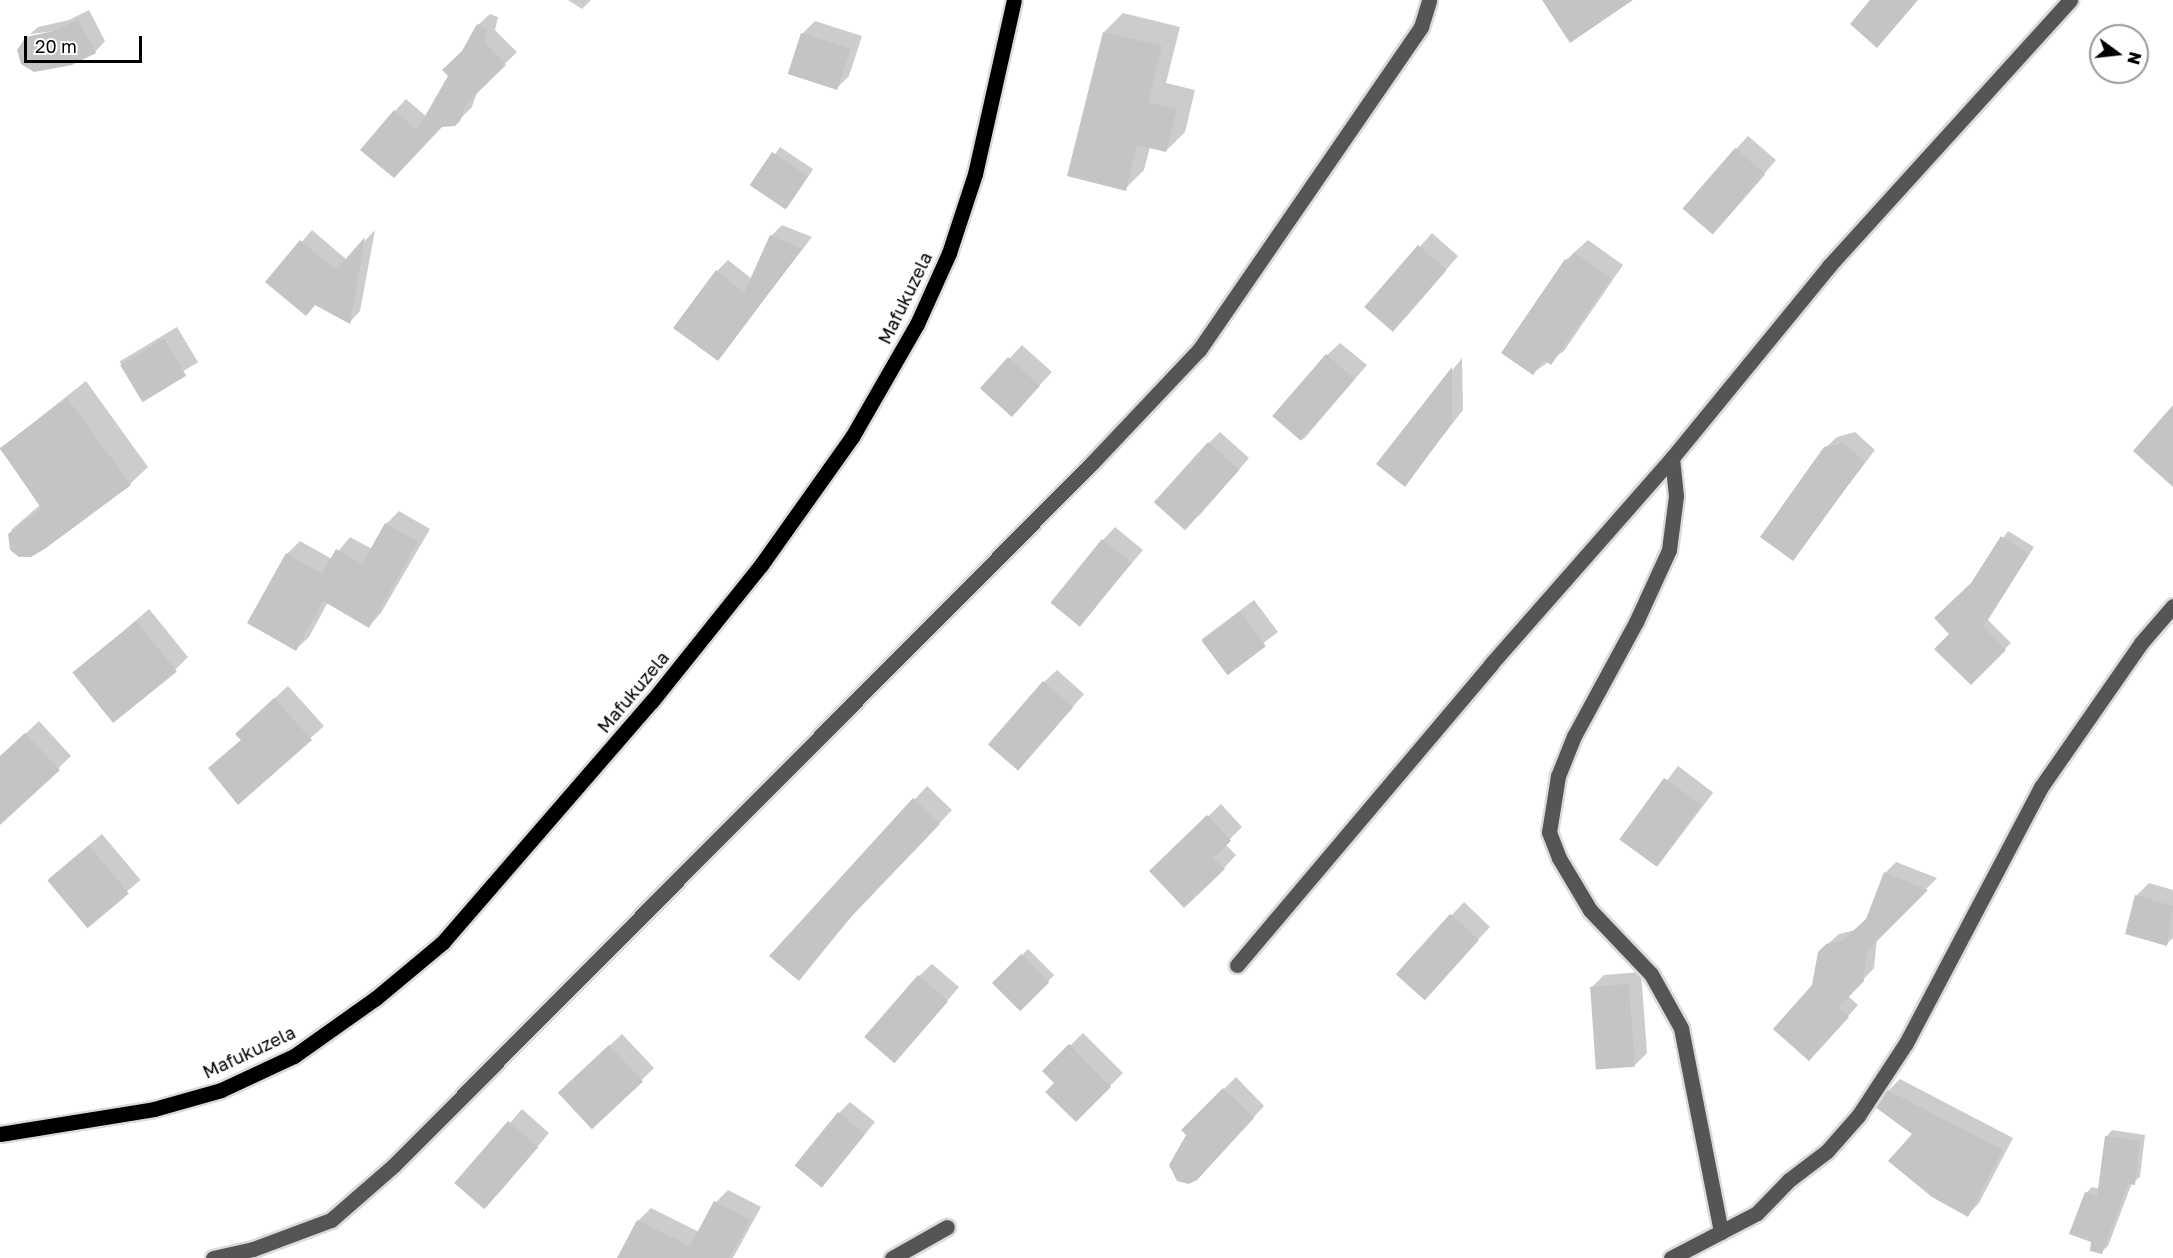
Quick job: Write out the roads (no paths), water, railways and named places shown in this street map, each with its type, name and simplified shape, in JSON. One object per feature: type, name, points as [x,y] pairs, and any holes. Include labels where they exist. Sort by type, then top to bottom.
[{"type":"main road","name":"Mafukuzela","points":[[0,1134],[154,1109],[221,1090],[294,1056],[376,998],[443,942],[652,701],[760,565],[852,437],[916,324],[949,253],[975,174],[1014,0]]},
{"type":"street","points":[[213,1258],[253,1249],[330,1220],[394,1165],[1092,463],[1199,350],[1421,27],[1429,0]]},
{"type":"street","points":[[1237,965],[1491,664],[1672,458],[1829,266],[2070,0]]},
{"type":"street","points":[[1672,458],[1676,496],[1669,550],[1636,622],[1574,736],[1558,776],[1549,832],[1559,858],[1590,910],[1651,974],[1681,1028],[1721,1232]]},
{"type":"street","points":[[1671,1258],[1757,1213],[1789,1180],[1827,1151],[1858,1116],[1906,1043],[2041,787],[2140,644],[2173,606]]},
{"type":"street","points":[[892,1258],[947,1227]]}]
